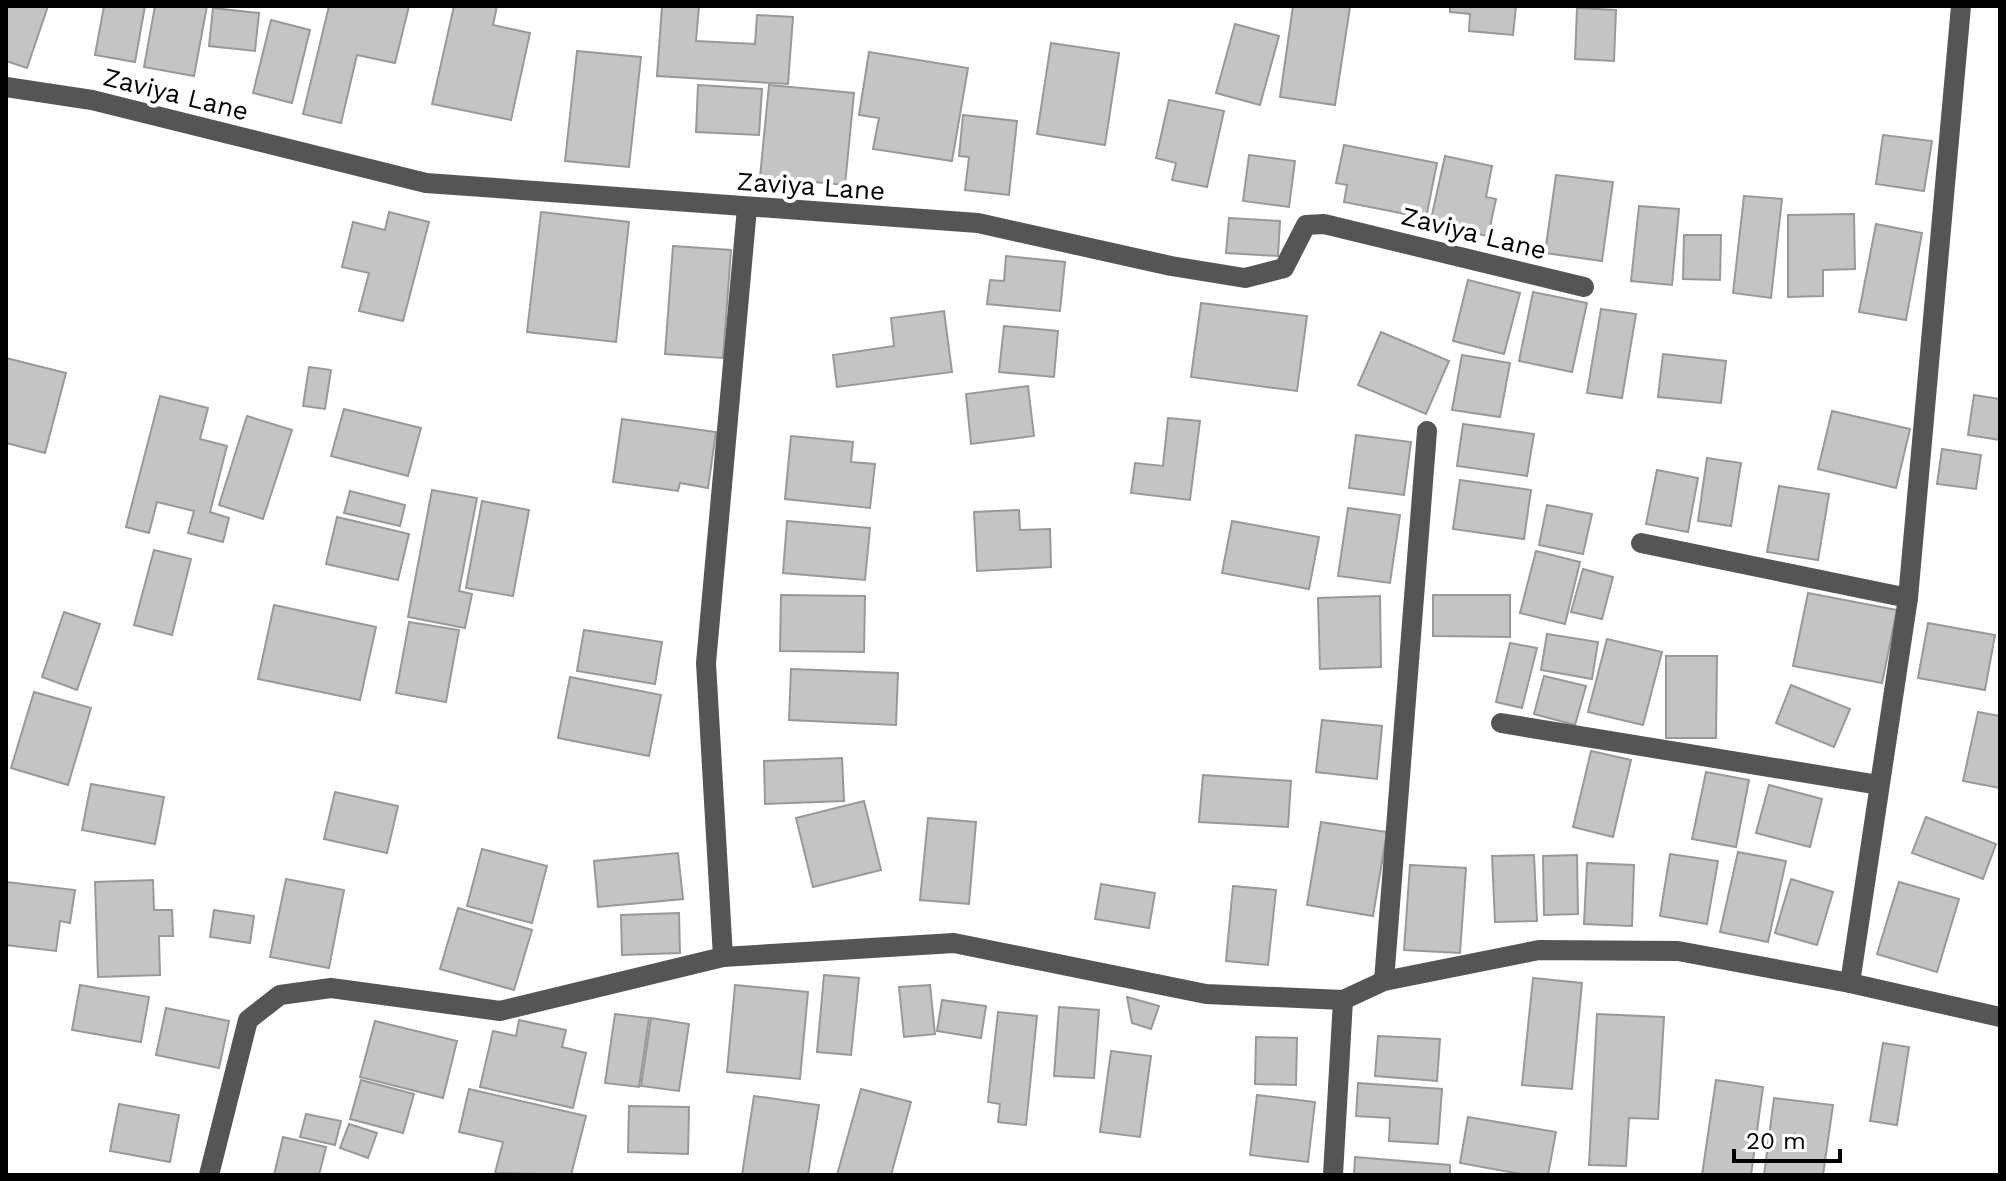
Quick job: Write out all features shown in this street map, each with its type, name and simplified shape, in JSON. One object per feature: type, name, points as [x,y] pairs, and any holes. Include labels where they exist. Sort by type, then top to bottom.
[{"type":"street","points":[[1850,983],[1908,598],[1961,6]]},
{"type":"street","name":"Zaviya Lane","points":[[6,87],[92,100],[426,183],[978,223],[1171,266],[1245,278],[1284,268],[1306,225],[1324,224],[1584,287]]},
{"type":"street","points":[[723,957],[706,663],[747,208]]},
{"type":"street","points":[[1384,981],[1427,431]]},
{"type":"street","points":[[1641,543],[1908,598]]},
{"type":"street","points":[[1501,723],[1879,785]]},
{"type":"street","points":[[209,1175],[248,1020],[280,995],[331,988],[500,1011],[723,957],[954,943],[1206,994],[1343,1000],[1384,981],[1539,950],[1678,951],[1850,983],[2000,1017]]},
{"type":"street","points":[[1333,1175],[1343,1000]]},
{"type":"building","points":[[6,6],[48,6],[27,68],[6,61]]},
{"type":"building","points":[[104,6],[145,6],[135,62],[95,55]]},
{"type":"building","points":[[155,6],[207,6],[194,76],[144,67]]},
{"type":"building","points":[[329,6],[409,6],[395,63],[357,55],[341,123],[303,114]]},
{"type":"building","points":[[454,6],[497,6],[493,25],[530,33],[511,120],[432,104]]},
{"type":"building","points":[[662,6],[699,6],[696,41],[755,44],[757,15],[793,17],[788,84],[657,76]]},
{"type":"building","points":[[1293,6],[1350,7],[1335,105],[1280,97]]},
{"type":"building","points":[[1450,6],[1516,6],[1513,35],[1469,31],[1470,14],[1450,12]]},
{"type":"building","points":[[213,8],[259,13],[255,51],[209,46]]},
{"type":"building","points":[[1577,8],[1616,10],[1614,61],[1575,59]]},
{"type":"building","points":[[271,20],[310,30],[292,103],[253,93]]},
{"type":"building","points":[[1235,24],[1279,36],[1260,105],[1216,93]]},
{"type":"building","points":[[1051,43],[1119,53],[1105,145],[1037,134]]},
{"type":"building","points":[[577,51],[641,57],[629,167],[565,161]]},
{"type":"building","points":[[869,52],[968,68],[952,161],[873,149],[879,118],[859,115]]},
{"type":"building","points":[[698,85],[762,89],[759,135],[696,132]]},
{"type":"building","points":[[769,85],[854,93],[845,185],[760,177]]},
{"type":"building","points":[[1169,100],[1224,111],[1207,187],[1172,180],[1176,163],[1156,158]]},
{"type":"building","points":[[963,115],[1017,121],[1009,195],[965,190],[969,157],[959,156]]},
{"type":"building","points":[[1883,135],[1932,141],[1924,191],[1876,184]]},
{"type":"building","points":[[1344,145],[1437,163],[1426,218],[1344,202],[1347,185],[1336,183]]},
{"type":"building","points":[[1249,155],[1295,161],[1289,207],[1243,201]]},
{"type":"building","points":[[1445,156],[1492,166],[1486,197],[1496,199],[1488,236],[1430,224]]},
{"type":"building","points":[[1556,175],[1613,182],[1602,261],[1545,253]]},
{"type":"building","points":[[1744,196],[1782,199],[1771,298],[1733,293]]},
{"type":"building","points":[[1639,206],[1679,209],[1672,285],[1631,281]]},
{"type":"building","points":[[389,212],[429,222],[403,321],[359,311],[369,273],[342,267],[353,222],[385,230]]},
{"type":"building","points":[[541,212],[629,222],[616,342],[527,332]]},
{"type":"building","points":[[1854,214],[1855,269],[1823,270],[1823,296],[1788,297],[1788,215]]},
{"type":"building","points":[[1229,218],[1280,221],[1278,256],[1226,253]]},
{"type":"building","points":[[1876,224],[1922,233],[1906,320],[1859,312]]},
{"type":"building","points":[[1684,235],[1721,235],[1720,280],[1683,279]]},
{"type":"building","points":[[673,246],[731,250],[723,358],[665,354]]},
{"type":"building","points":[[1006,256],[1065,262],[1060,311],[987,304],[990,280],[1004,281]]},
{"type":"building","points":[[1468,280],[1520,293],[1504,354],[1453,341]]},
{"type":"building","points":[[1533,292],[1587,303],[1572,372],[1519,361]]},
{"type":"building","points":[[1201,303],[1307,316],[1297,391],[1191,377]]},
{"type":"building","points":[[1601,309],[1636,314],[1622,398],[1587,393]]},
{"type":"building","points":[[944,311],[952,372],[837,387],[833,355],[894,346],[891,318]]},
{"type":"building","points":[[1004,326],[1058,331],[1054,377],[999,372]]},
{"type":"building","points":[[1381,332],[1449,361],[1426,414],[1358,385]]},
{"type":"building","points":[[1663,354],[1726,361],[1721,403],[1658,397]]},
{"type":"building","points":[[1462,355],[1510,363],[1500,417],[1452,410]]},
{"type":"building","points":[[6,358],[66,373],[45,453],[6,443]]},
{"type":"building","points":[[309,367],[331,370],[325,409],[303,406]]},
{"type":"building","points":[[1028,386],[1034,436],[971,444],[966,394]]},
{"type":"building","points":[[1974,395],[2000,399],[2000,440],[1968,435]]},
{"type":"building","points":[[160,396],[208,408],[200,439],[227,446],[210,512],[229,518],[223,542],[188,533],[194,511],[157,502],[149,533],[126,527]]},
{"type":"building","points":[[344,409],[421,428],[408,476],[331,456]]},
{"type":"building","points":[[1832,411],[1910,429],[1896,488],[1818,469]]},
{"type":"building","points":[[247,416],[292,430],[263,519],[219,505]]},
{"type":"building","points":[[1168,418],[1200,421],[1190,500],[1131,493],[1135,463],[1163,466]]},
{"type":"building","points":[[622,419],[716,432],[708,488],[680,483],[678,491],[613,482]]},
{"type":"building","points":[[1463,424],[1534,434],[1527,476],[1457,466]]},
{"type":"building","points":[[1356,435],[1411,442],[1404,495],[1349,488]]},
{"type":"building","points":[[791,436],[853,442],[851,462],[875,464],[870,508],[785,499]]},
{"type":"building","points":[[1942,449],[1981,455],[1976,489],[1937,484]]},
{"type":"building","points":[[1707,458],[1741,463],[1731,526],[1698,521]]},
{"type":"building","points":[[1657,470],[1698,478],[1688,532],[1646,524]]},
{"type":"building","points":[[1460,480],[1531,490],[1524,539],[1453,529]]},
{"type":"building","points":[[1779,486],[1829,494],[1818,560],[1767,552]]},
{"type":"building","points":[[432,490],[477,498],[459,591],[472,594],[465,628],[408,617]]},
{"type":"building","points":[[350,491],[405,505],[400,526],[344,513]]},
{"type":"building","points":[[482,501],[529,510],[513,596],[466,588]]},
{"type":"building","points":[[1547,505],[1592,514],[1583,554],[1539,545]]},
{"type":"building","points":[[1348,508],[1400,515],[1390,583],[1338,576]]},
{"type":"building","points":[[1019,510],[1020,530],[1050,529],[1051,567],[977,571],[974,512]]},
{"type":"building","points":[[337,517],[409,534],[398,580],[326,564]]},
{"type":"building","points":[[787,521],[870,528],[865,580],[783,573]]},
{"type":"building","points":[[1232,521],[1319,537],[1309,589],[1222,573]]},
{"type":"building","points":[[154,550],[191,559],[172,635],[134,625]]},
{"type":"building","points":[[1536,551],[1580,562],[1565,624],[1520,613]]},
{"type":"building","points":[[1583,569],[1613,577],[1602,619],[1571,612]]},
{"type":"building","points":[[1808,593],[1897,610],[1882,683],[1793,666]]},
{"type":"building","points":[[781,595],[865,596],[864,652],[780,651]]},
{"type":"building","points":[[1433,595],[1510,595],[1510,637],[1433,636]]},
{"type":"building","points":[[1380,596],[1381,667],[1320,669],[1318,598]]},
{"type":"building","points":[[274,605],[376,627],[360,700],[258,679]]},
{"type":"building","points":[[64,612],[100,624],[77,690],[42,677]]},
{"type":"building","points":[[409,622],[459,630],[446,702],[396,693]]},
{"type":"building","points":[[1928,623],[1995,635],[1985,690],[1918,678]]},
{"type":"building","points":[[584,630],[662,642],[655,684],[577,671]]},
{"type":"building","points":[[1547,634],[1598,642],[1592,679],[1541,670]]},
{"type":"building","points":[[1607,639],[1662,652],[1643,725],[1588,712]]},
{"type":"building","points":[[1510,643],[1537,648],[1522,708],[1496,702]]},
{"type":"building","points":[[1666,656],[1717,656],[1716,738],[1666,738]]},
{"type":"building","points":[[791,669],[898,673],[896,725],[789,720]]},
{"type":"building","points":[[1544,676],[1586,686],[1575,725],[1534,714]]},
{"type":"building","points":[[570,677],[661,695],[649,756],[558,738]]},
{"type":"building","points":[[1791,685],[1850,709],[1834,747],[1776,723]]},
{"type":"building","points":[[34,692],[91,708],[68,785],[11,768]]},
{"type":"building","points":[[1978,712],[2000,716],[2000,788],[1963,781]]},
{"type":"building","points":[[1322,720],[1382,726],[1377,779],[1316,772]]},
{"type":"building","points":[[1591,751],[1631,760],[1613,837],[1573,827]]},
{"type":"building","points":[[842,758],[844,801],[765,804],[764,761]]},
{"type":"building","points":[[1706,772],[1749,780],[1736,847],[1692,839]]},
{"type":"building","points":[[1203,775],[1291,781],[1288,827],[1199,822]]},
{"type":"building","points":[[91,784],[164,797],[155,844],[82,830]]},
{"type":"building","points":[[1769,785],[1822,799],[1810,847],[1756,833]]},
{"type":"building","points":[[335,792],[398,806],[387,853],[324,839]]},
{"type":"building","points":[[864,801],[881,870],[813,887],[796,818]]},
{"type":"building","points":[[1926,817],[1996,844],[1983,879],[1912,853]]},
{"type":"building","points":[[928,818],[976,822],[969,904],[920,900]]},
{"type":"building","points":[[1321,822],[1387,832],[1373,916],[1307,905]]},
{"type":"building","points":[[482,849],[547,866],[532,923],[467,906]]},
{"type":"building","points":[[1738,852],[1786,861],[1768,942],[1720,932]]},
{"type":"building","points":[[678,853],[683,899],[598,907],[594,861]]},
{"type":"building","points":[[1670,854],[1718,861],[1707,924],[1660,916]]},
{"type":"building","points":[[1534,855],[1537,921],[1495,922],[1492,856]]},
{"type":"building","points":[[1577,855],[1578,914],[1544,915],[1543,856]]},
{"type":"building","points":[[1587,863],[1634,865],[1632,926],[1584,924]]},
{"type":"building","points":[[1410,865],[1466,868],[1460,953],[1404,950]]},
{"type":"building","points":[[286,879],[344,890],[329,968],[270,957]]},
{"type":"building","points":[[1791,879],[1833,892],[1817,945],[1775,933]]},
{"type":"building","points":[[153,880],[154,910],[172,910],[173,936],[159,936],[160,975],[98,977],[95,882]]},
{"type":"building","points":[[6,882],[75,890],[70,923],[60,921],[56,951],[6,945]]},
{"type":"building","points":[[1899,882],[1959,899],[1937,972],[1877,954]]},
{"type":"building","points":[[1101,884],[1155,893],[1149,928],[1095,919]]},
{"type":"building","points":[[1233,886],[1276,890],[1268,965],[1226,961]]},
{"type":"building","points":[[458,908],[532,930],[514,990],[440,969]]},
{"type":"building","points":[[214,910],[254,916],[250,943],[210,937]]},
{"type":"building","points":[[679,913],[680,953],[622,955],[621,915]]},
{"type":"building","points":[[824,975],[859,978],[851,1055],[817,1052]]},
{"type":"building","points":[[1533,978],[1582,983],[1572,1089],[1522,1085]]},
{"type":"building","points":[[80,985],[149,997],[141,1042],[72,1030]]},
{"type":"building","points":[[735,985],[808,992],[800,1079],[727,1072]]},
{"type":"building","points":[[930,985],[935,1034],[904,1037],[899,987]]},
{"type":"building","points":[[1127,997],[1159,1006],[1151,1029],[1132,1023]]},
{"type":"building","points":[[942,1000],[986,1006],[981,1038],[937,1031]]},
{"type":"building","points":[[1059,1007],[1099,1010],[1094,1078],[1054,1076]]},
{"type":"building","points":[[166,1008],[229,1021],[219,1068],[156,1055]]},
{"type":"building","points":[[998,1012],[1037,1016],[1026,1125],[998,1122],[1000,1104],[988,1102]]},
{"type":"building","points":[[615,1014],[649,1018],[639,1087],[605,1083]]},
{"type":"building","points":[[1597,1014],[1664,1017],[1658,1119],[1629,1118],[1626,1166],[1589,1165]]},
{"type":"building","points":[[651,1018],[689,1024],[679,1091],[641,1086]]},
{"type":"building","points":[[519,1020],[566,1030],[562,1047],[586,1053],[573,1108],[480,1087],[493,1031],[516,1036]]},
{"type":"building","points":[[375,1021],[457,1041],[443,1098],[360,1077]]},
{"type":"building","points":[[1378,1036],[1440,1039],[1437,1081],[1375,1076]]},
{"type":"building","points":[[1256,1037],[1297,1038],[1296,1085],[1255,1084]]},
{"type":"building","points":[[1883,1043],[1909,1047],[1897,1125],[1870,1121]]},
{"type":"building","points":[[1111,1051],[1151,1056],[1140,1137],[1100,1132]]},
{"type":"building","points":[[361,1080],[414,1094],[403,1133],[350,1119]]},
{"type":"building","points":[[1716,1080],[1763,1087],[1751,1175],[1702,1175]]},
{"type":"building","points":[[1358,1083],[1442,1089],[1438,1144],[1389,1141],[1390,1118],[1356,1116]]},
{"type":"building","points":[[469,1089],[586,1116],[571,1175],[495,1173],[503,1142],[459,1132]]},
{"type":"building","points":[[861,1089],[911,1102],[891,1175],[837,1175]]},
{"type":"building","points":[[1257,1095],[1315,1102],[1308,1162],[1250,1155]]},
{"type":"building","points":[[754,1096],[819,1105],[808,1175],[742,1175]]},
{"type":"building","points":[[1774,1098],[1833,1105],[1823,1175],[1764,1175]]},
{"type":"building","points":[[119,1104],[179,1115],[170,1162],[110,1151]]},
{"type":"building","points":[[629,1106],[689,1107],[688,1154],[628,1152]]},
{"type":"building","points":[[306,1114],[341,1121],[335,1145],[300,1137]]},
{"type":"building","points":[[1468,1117],[1556,1132],[1548,1175],[1526,1175],[1460,1163]]},
{"type":"building","points":[[349,1124],[377,1133],[368,1158],[340,1148]]},
{"type":"building","points":[[283,1137],[326,1147],[319,1175],[274,1175]]},
{"type":"building","points":[[1355,1157],[1450,1165],[1450,1175],[1354,1175]]}]
